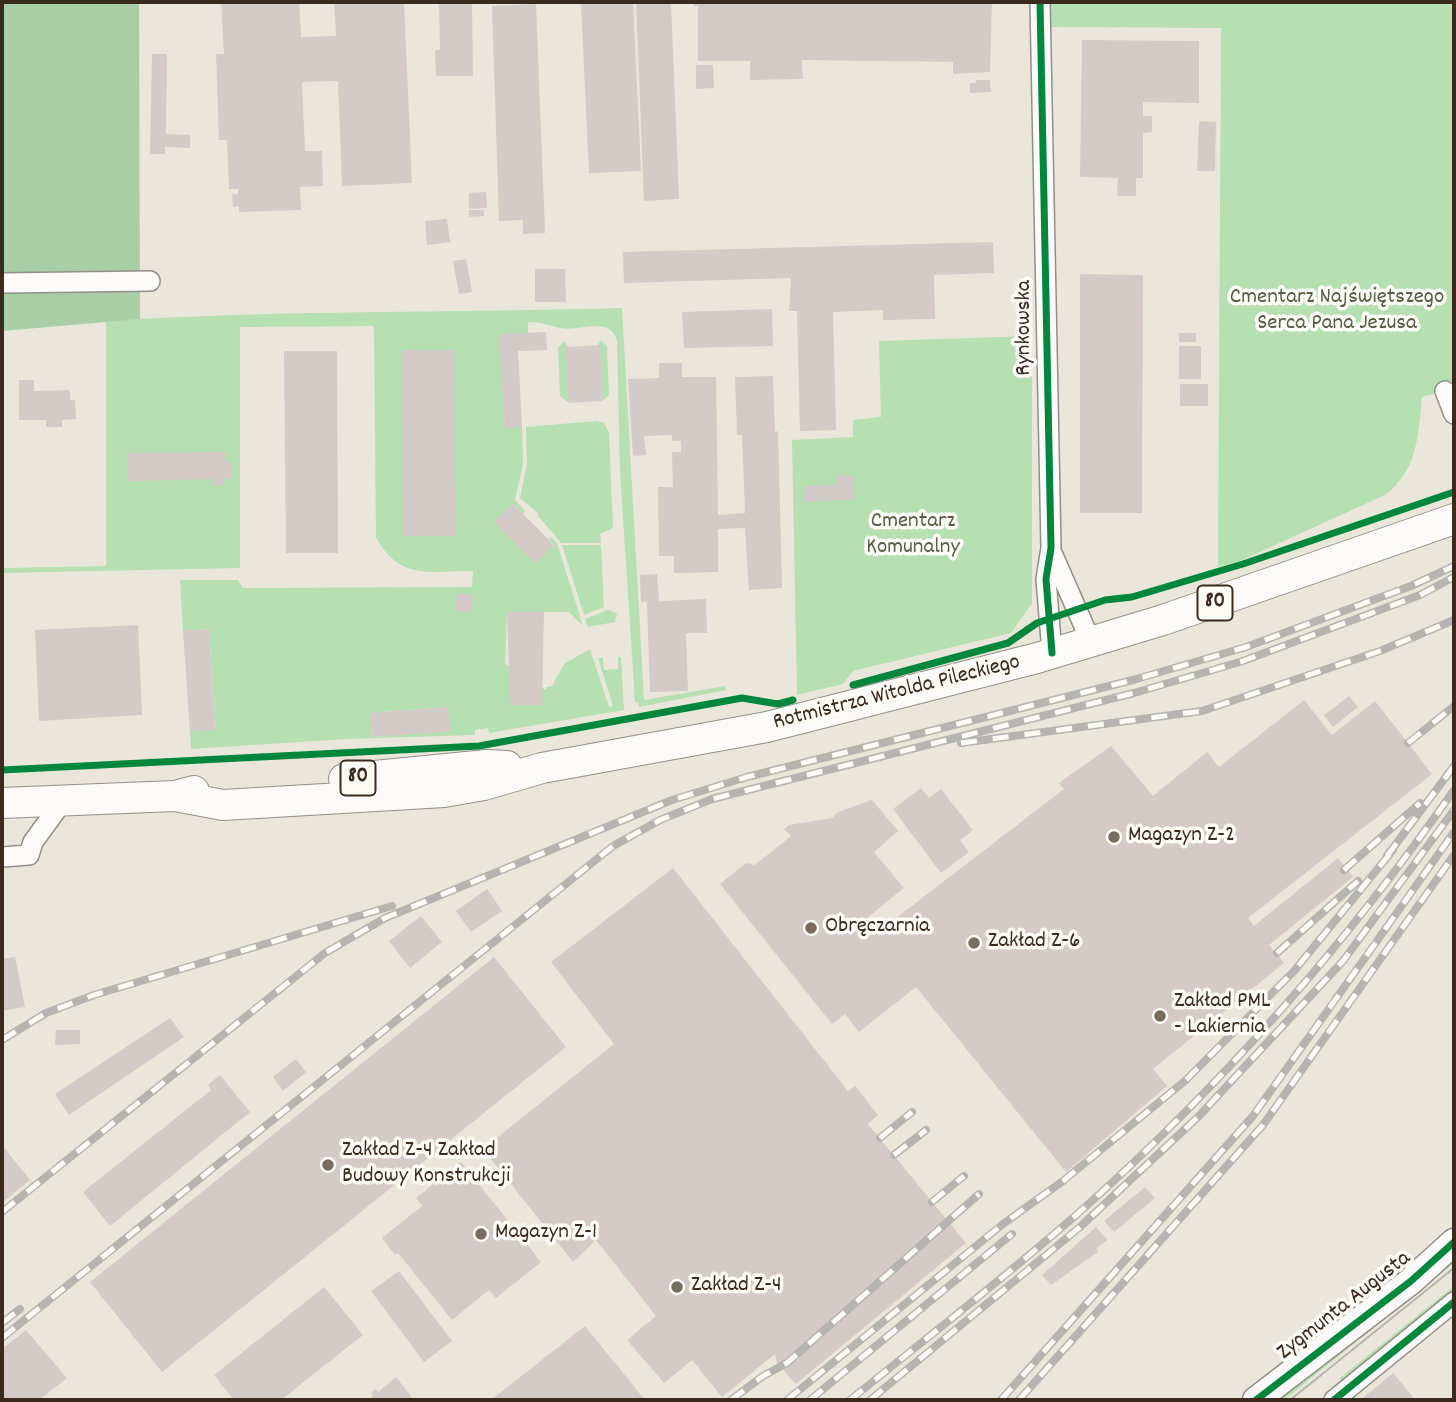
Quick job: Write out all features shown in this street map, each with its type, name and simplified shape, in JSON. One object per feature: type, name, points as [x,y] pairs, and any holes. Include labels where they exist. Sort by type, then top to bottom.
[{"type":"main road","name":"Rotmistrza Witolda Pileckiego","points":[[2,803],[175,796],[223,804],[369,798],[484,785],[542,768],[767,727],[1052,653],[1213,604],[1448,521]]},
{"type":"street","name":"Rynkowska","points":[[1040,2],[1051,548],[1046,579],[1052,653]]},
{"type":"street","points":[[2,283],[150,281]]},
{"type":"street","points":[[1445,391],[1454,414]]},
{"type":"street","name":"Rynkowska","points":[[1051,548],[1060,577],[1091,642]]},
{"type":"street","points":[[2,858],[29,855],[33,842],[63,801]]},
{"type":"street","name":"Zygmunta Augusta","points":[[1256,1400],[1410,1281],[1454,1242]]},
{"type":"street","points":[[1334,1400],[1454,1302]]},
{"type":"green space","points":[[2,2],[139,2],[140,319],[2,331]]},
{"type":"green space","name":"Cmentarz Najświętszego Serca Pana Jezusa","points":[[1051,2],[1454,2],[1454,389],[1422,397],[1417,439],[1410,463],[1404,475],[1385,495],[1240,561],[1218,567],[1221,28],[1051,27]]},
{"type":"green space","points":[[622,308],[644,700],[725,686],[726,690],[639,707],[638,702],[635,702],[620,471],[617,342],[609,329],[602,327],[568,329],[528,322],[528,333],[500,335],[505,428],[522,427],[523,464],[515,500],[525,511],[523,514],[513,504],[495,522],[535,563],[554,545],[549,539],[551,537],[557,543],[583,626],[569,612],[507,612],[505,664],[546,690],[546,687],[552,686],[564,664],[590,649],[609,707],[613,706],[598,658],[603,658],[604,670],[618,669],[618,657],[621,657],[624,710],[489,733],[488,728],[475,730],[475,735],[347,739],[191,749],[190,731],[215,729],[209,629],[183,631],[180,580],[238,580],[243,588],[472,587],[473,571],[429,572],[405,567],[385,551],[376,537],[374,326],[240,327],[240,568],[2,573],[2,568],[106,566],[106,321],[299,313]],"holes":[[[447,707],[449,731],[372,737],[370,713]]]},
{"type":"green space","name":"Cmentarz Komunalny","points":[[1032,336],[1032,603],[1011,633],[853,671],[843,684],[797,695],[792,440],[853,437],[853,420],[881,417],[879,341]]},
{"type":"green space","points":[[601,340],[607,346],[609,395],[602,401],[598,345]]},
{"type":"green space","points":[[564,341],[568,347],[569,403],[560,396],[558,348]]},
{"type":"green space","points":[[596,421],[604,423],[609,432],[613,528],[600,534],[601,543],[561,543],[539,514],[520,498],[527,464],[526,427]]},
{"type":"green space","points":[[562,545],[601,545],[604,607],[584,615]]},
{"type":"green space","points":[[607,610],[617,613],[615,622],[588,627],[585,619]]},
{"type":"green space","points":[[1454,1257],[1454,1263],[1284,1400],[1278,1400]]},
{"type":"green space","points":[[1454,1286],[1454,1290],[1341,1381],[1340,1378]]},
{"type":"building","points":[[221,2],[299,2],[301,37],[336,36],[334,2],[404,2],[412,183],[342,186],[338,81],[302,82],[305,151],[322,151],[323,186],[300,187],[301,210],[239,212],[239,206],[233,207],[232,194],[238,194],[238,189],[229,189],[227,140],[219,140],[216,54],[224,54]]},
{"type":"building","points":[[439,2],[472,2],[473,76],[436,76],[435,50],[440,50]]},
{"type":"building","points":[[633,2],[641,171],[589,173],[581,3]]},
{"type":"building","points":[[636,2],[671,2],[679,199],[644,201]]},
{"type":"building","points":[[694,2],[992,2],[990,72],[953,74],[953,62],[802,60],[803,79],[750,80],[750,61],[698,61],[698,6],[694,6]]},
{"type":"building","points":[[536,4],[545,233],[523,234],[523,220],[499,221],[492,6]]},
{"type":"building","points":[[1082,40],[1199,41],[1199,103],[1143,102],[1143,116],[1152,116],[1152,132],[1143,133],[1143,178],[1136,178],[1136,196],[1117,196],[1118,178],[1080,177]]},
{"type":"building","points":[[152,54],[167,54],[166,134],[190,135],[190,148],[165,147],[165,154],[150,154]]},
{"type":"building","points":[[696,65],[713,65],[714,88],[696,89]]},
{"type":"building","points":[[976,80],[990,80],[991,92],[970,93],[970,83],[976,83]]},
{"type":"building","points":[[1199,121],[1216,122],[1215,171],[1197,171]]},
{"type":"building","points":[[486,192],[487,208],[469,209],[469,193]]},
{"type":"building","points":[[469,210],[484,210],[484,216],[469,217]]},
{"type":"building","points":[[447,219],[450,242],[427,245],[425,221]]},
{"type":"building","points":[[993,242],[994,273],[934,275],[935,319],[883,320],[883,310],[833,312],[836,430],[800,431],[797,311],[789,311],[791,278],[624,283],[623,252]]},
{"type":"building","points":[[466,259],[472,292],[459,294],[453,261]]},
{"type":"building","points":[[535,269],[565,269],[566,302],[535,302]]},
{"type":"building","points":[[1080,274],[1143,275],[1142,513],[1080,513]]},
{"type":"building","points":[[772,309],[773,346],[684,348],[682,312]]},
{"type":"building","points":[[546,332],[547,350],[518,351],[522,427],[505,429],[499,334]]},
{"type":"building","points":[[1179,333],[1196,333],[1196,342],[1179,342]]},
{"type":"building","points":[[600,345],[602,401],[569,403],[566,347]]},
{"type":"building","points":[[1179,346],[1201,346],[1201,379],[1179,379]]},
{"type":"building","points":[[402,350],[454,350],[455,536],[403,536]]},
{"type":"building","points":[[284,351],[337,351],[338,553],[286,553]]},
{"type":"building","points":[[659,363],[682,363],[682,377],[716,377],[718,515],[745,513],[742,435],[737,435],[735,377],[773,376],[775,432],[778,431],[782,588],[749,590],[745,528],[718,529],[718,572],[674,573],[674,556],[659,556],[658,487],[673,487],[672,452],[681,452],[681,441],[672,441],[672,435],[644,436],[646,455],[633,456],[628,379],[659,378]]},
{"type":"building","points":[[19,380],[34,380],[34,391],[70,390],[70,400],[75,400],[76,419],[62,420],[62,427],[46,427],[46,420],[19,420]]},
{"type":"building","points":[[1180,384],[1208,384],[1208,406],[1180,406]]},
{"type":"building","points":[[225,452],[226,462],[231,462],[231,479],[224,479],[224,485],[213,485],[214,479],[127,481],[127,453]]},
{"type":"building","points":[[853,475],[854,499],[804,502],[804,486],[837,485],[836,476]]},
{"type":"building","points":[[513,504],[554,545],[535,563],[494,522]]},
{"type":"building","points":[[657,574],[659,601],[706,599],[707,633],[686,633],[688,691],[650,692],[647,602],[641,602],[640,575]]},
{"type":"building","points":[[457,593],[473,595],[472,612],[456,611]]},
{"type":"building","points":[[507,612],[544,612],[542,705],[510,705]]},
{"type":"building","points":[[138,625],[142,715],[39,721],[35,630]]},
{"type":"building","points":[[209,629],[215,730],[190,731],[183,631]]},
{"type":"building","points":[[1349,696],[1358,707],[1333,727],[1324,715]]},
{"type":"building","points":[[1304,700],[1332,735],[1375,701],[1432,774],[1248,918],[1254,926],[1338,858],[1353,877],[1269,945],[1284,963],[1153,1069],[1167,1086],[1066,1172],[916,987],[859,1032],[845,1014],[832,1024],[720,884],[746,863],[755,865],[791,836],[784,829],[789,825],[832,818],[838,812],[872,800],[898,831],[874,852],[904,888],[862,922],[874,935],[1064,789],[1059,783],[1111,746],[1153,796],[1207,752],[1219,767]]},
{"type":"building","points":[[448,707],[450,731],[372,737],[370,713]]},
{"type":"building","points":[[921,788],[929,798],[941,789],[973,830],[960,840],[969,852],[941,873],[893,809]]},
{"type":"building","points":[[673,868],[848,1091],[855,1086],[878,1115],[868,1124],[966,1243],[796,1384],[777,1363],[775,1354],[722,1397],[692,1360],[664,1383],[627,1340],[656,1316],[596,1240],[573,1262],[483,1149],[614,1044],[551,962]]},
{"type":"building","points":[[487,889],[502,911],[471,932],[456,911]]},
{"type":"building","points":[[421,916],[442,942],[410,968],[389,941]]},
{"type":"building","points":[[15,957],[25,1007],[2,1011],[2,959]]},
{"type":"building","name":"Zakład Z-4 Zakład Budowy Konstrukcji","points":[[494,957],[566,1047],[162,1372],[90,1282]]},
{"type":"building","points":[[170,1018],[184,1037],[69,1115],[55,1094]]},
{"type":"building","points":[[56,1030],[80,1030],[80,1044],[55,1045]]},
{"type":"building","points":[[296,1059],[306,1072],[283,1091],[273,1077]]},
{"type":"building","points":[[220,1075],[250,1112],[110,1226],[83,1192],[211,1090],[208,1085]]},
{"type":"building","points":[[2,1145],[30,1180],[2,1203]]},
{"type":"building","points":[[461,1162],[541,1262],[496,1298],[489,1290],[452,1320],[398,1253],[395,1255],[382,1238],[422,1206],[416,1198]]},
{"type":"building","points":[[1145,1187],[1155,1198],[1114,1232],[1104,1221]]},
{"type":"building","points":[[1096,1227],[1107,1240],[1096,1249],[1098,1252],[1051,1285],[1042,1275]]},
{"type":"building","points":[[399,1271],[452,1341],[424,1362],[371,1291]]},
{"type":"building","points":[[324,1287],[363,1335],[281,1400],[234,1400],[214,1375]]},
{"type":"building","points":[[585,1326],[645,1400],[491,1400]]},
{"type":"building","points":[[26,1330],[67,1378],[39,1400],[2,1400],[2,1349]]},
{"type":"building","points":[[1393,1373],[1413,1397],[1409,1400],[1360,1400]]},
{"type":"building","points":[[396,1377],[414,1400],[368,1400],[373,1396],[371,1393],[376,1389],[378,1392]]},
{"type":"tram line","points":[[1290,1400],[1454,1268]]},
{"type":"railway","points":[[2,1212],[325,953],[385,918],[672,800],[747,777],[1133,680],[1246,647],[1411,586],[1454,566]]},
{"type":"railway","points":[[2,1338],[613,846],[660,820],[712,799],[1134,693],[1243,661],[1420,595],[1454,577]]},
{"type":"railway","points":[[961,743],[1202,711],[1380,651],[1454,620]]},
{"type":"railway","points":[[1408,743],[1454,706]]},
{"type":"railway","points":[[1387,856],[1454,766]]},
{"type":"railway","points":[[850,1400],[1055,1234],[1185,1112],[1234,1062],[1327,957],[1454,790]]},
{"type":"railway","points":[[1344,870],[1420,803]]},
{"type":"railway","points":[[870,1400],[1080,1227],[1199,1116],[1343,961],[1454,810]]},
{"type":"railway","points":[[1001,1400],[1253,1116],[1454,832]]},
{"type":"railway","points":[[787,1400],[1003,1224],[1063,1181],[1186,1080],[1294,971],[1393,850]]},
{"type":"railway","points":[[1019,1400],[1263,1125],[1454,855]]},
{"type":"railway","points":[[1277,953],[1358,881]]},
{"type":"railway","points":[[2,1040],[46,1013],[94,995],[392,906]]},
{"type":"railway","points":[[880,1138],[912,1112]]},
{"type":"railway","points":[[894,1155],[926,1130]]},
{"type":"railway","points":[[932,1202],[964,1176]]},
{"type":"railway","points":[[731,1400],[763,1376],[787,1363],[979,1194]]},
{"type":"railway","points":[[810,1400],[1012,1234]]},
{"type":"railway","points":[[2,1323],[20,1309]]},
{"type":"cycle path","points":[[1040,2],[1051,548],[1046,579],[1052,653]]},
{"type":"cycle path","points":[[853,685],[1008,643],[1037,623],[1105,600],[1132,597],[1243,564],[1454,492]]},
{"type":"cycle path","points":[[2,770],[479,746],[742,698],[778,704],[793,700]]},
{"type":"cycle path","points":[[1256,1400],[1411,1281],[1454,1242]]},
{"type":"cycle path","points":[[1334,1400],[1454,1302]]},
{"type":"place","name":"Magazyn Z-2","points":[[1114,837]]},
{"type":"place","name":"Obręczarnia","points":[[811,928]]},
{"type":"place","name":"Zakład Z-6","points":[[974,943]]},
{"type":"place","name":"Zakład PML - Lakiernia","points":[[1160,1016]]},
{"type":"place","name":"Zakład Z-4 Zakład Budowy Konstrukcji","points":[[328,1165]]},
{"type":"place","name":"Magazyn Z-1","points":[[481,1234]]},
{"type":"place","name":"Zakład Z-4","points":[[677,1287]]}]
